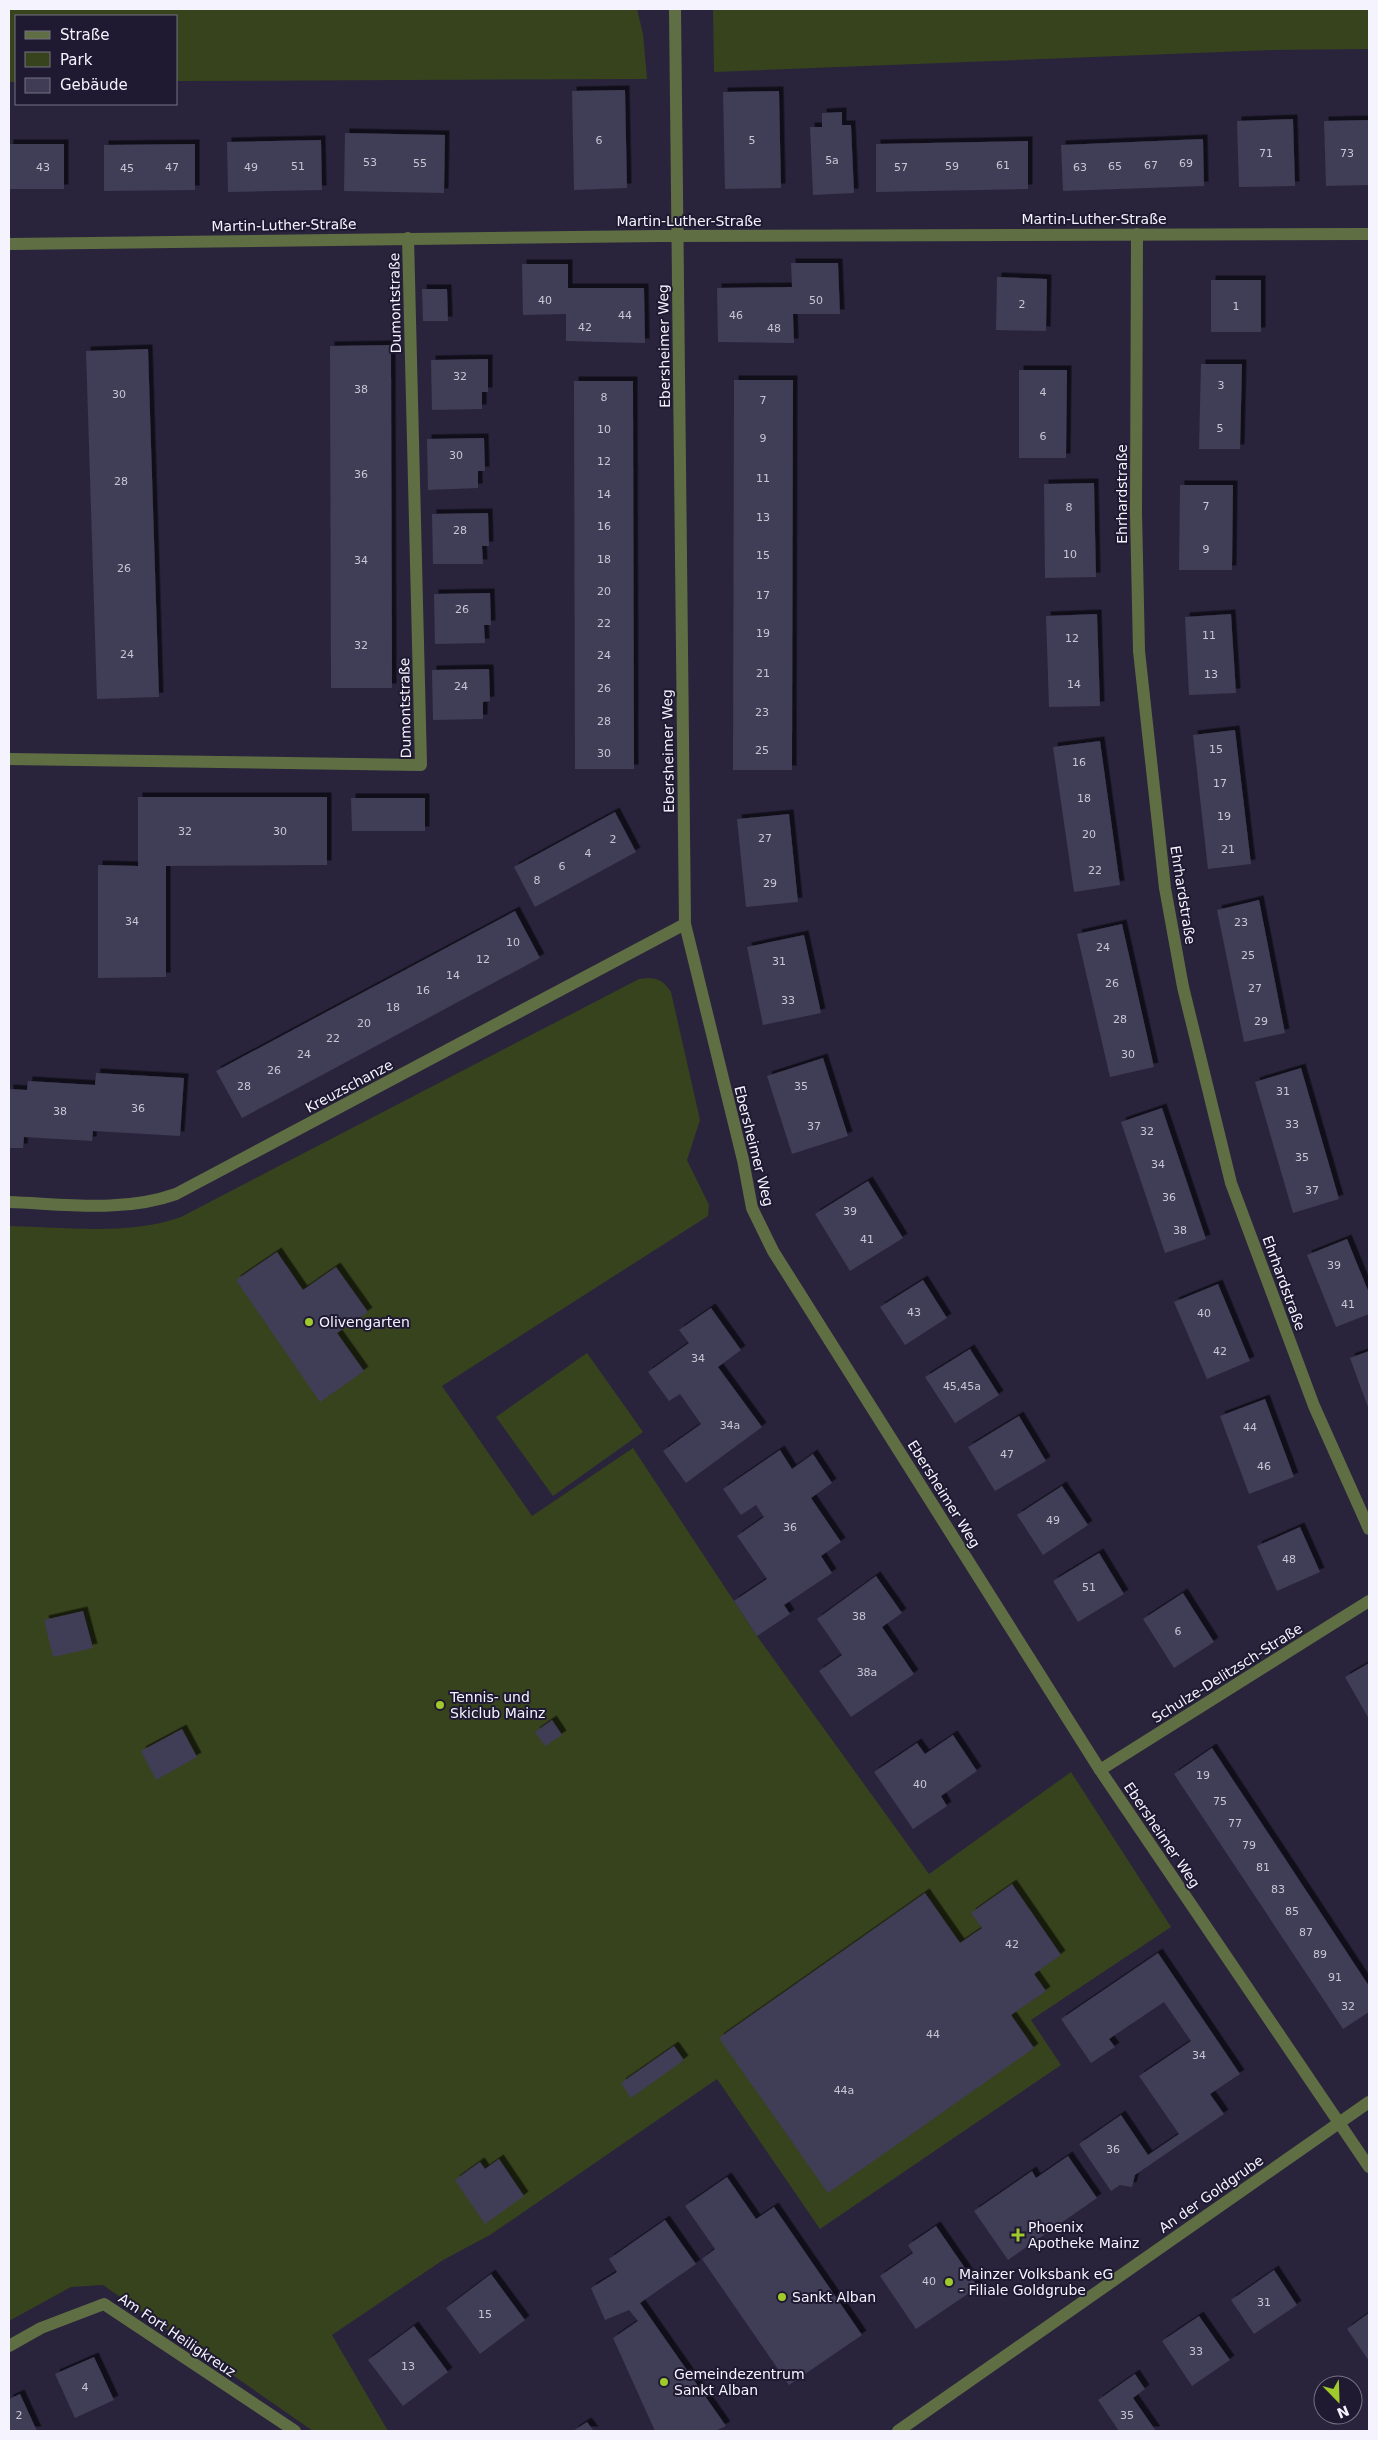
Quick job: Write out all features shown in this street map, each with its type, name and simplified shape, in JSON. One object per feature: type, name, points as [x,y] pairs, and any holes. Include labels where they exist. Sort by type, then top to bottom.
[{"type":"street","name":"Ebersheimer Weg","points":[[675,9],[685,924],[743,1160],[752,1208],[774,1251],[1100,1770],[1369,2167]]},
{"type":"street","name":"Ehrhardstraße","points":[[1137,234],[1136,513],[1139,651],[1165,888],[1173,933],[1183,987],[1231,1183],[1314,1406],[1369,1529]]},
{"type":"street","name":"Martin-Luther-Straße","points":[[9,244],[678,236],[1369,234]]},
{"type":"street","name":"Dumontstraße","points":[[9,759],[421,765],[408,238]]},
{"type":"street","name":"Kreuzschanze","points":[[9,1202],[117,1206],[155,1202],[176,1194],[685,924]]},
{"type":"street","name":"Schulze-Delitzsch-Straße","points":[[1100,1770],[1369,1601]]},
{"type":"street","name":"An der Goldgrube","points":[[898,2431],[1369,2102]]},
{"type":"street","name":"Am Fort Heiligkreuz","points":[[9,2346],[41,2328],[104,2304],[295,2431]]},
{"type":"green space","points":[[9,9],[637,9],[643,34],[647,79],[178,81],[178,15],[15,15],[15,82],[9,82]]},
{"type":"green space","points":[[713,9],[1369,9],[1369,49],[1272,50],[714,72]]},
{"type":"green space","name":"Tennis- und Skiclub Mainz","points":[[649,978],[662,982],[671,992],[700,1120],[687,1160],[709,1205],[708,1216],[442,1386],[532,1516],[633,1448],[757,1636],[929,1874],[1071,1772],[1171,1927],[1031,2020],[1061,2065],[820,2229],[717,2079],[490,2235],[443,2260],[332,2335],[388,2431],[313,2431],[103,2285],[71,2287],[9,2321],[9,1226],[74,1229],[139,1227],[181,1217],[639,979]]},
{"type":"green space","points":[[587,1353],[643,1432],[553,1496],[496,1417]]},
{"type":"building","points":[[625,90],[627,188],[574,190],[572,91]]},
{"type":"building","points":[[779,91],[781,188],[725,189],[723,92]]},
{"type":"building","points":[[842,112],[842,125],[851,125],[854,193],[813,195],[810,127],[822,127],[822,113]]},
{"type":"building","points":[[1293,119],[1295,186],[1239,187],[1237,121]]},
{"type":"building","points":[[1369,120],[1369,185],[1326,186],[1324,121]]},
{"type":"building","points":[[345,133],[445,135],[444,193],[344,191]]},
{"type":"building","points":[[1203,139],[1204,186],[1063,191],[1061,145]]},
{"type":"building","points":[[321,140],[322,190],[228,192],[227,142]]},
{"type":"building","points":[[1028,141],[1028,189],[876,192],[876,144]]},
{"type":"building","points":[[9,144],[64,144],[64,189],[9,189]]},
{"type":"building","points":[[195,144],[195,190],[104,191],[104,145]]},
{"type":"building","points":[[791,263],[838,263],[840,314],[793,314],[794,343],[718,342],[717,288],[792,287]]},
{"type":"building","points":[[522,264],[568,264],[568,288],[644,288],[645,343],[566,341],[566,314],[523,315]]},
{"type":"building","points":[[997,277],[1047,279],[1046,331],[996,330]]},
{"type":"building","points":[[1211,280],[1261,280],[1261,332],[1211,332]]},
{"type":"building","points":[[422,289],[447,289],[448,321],[423,321]]},
{"type":"building","points":[[391,345],[392,688],[331,688],[330,346]]},
{"type":"building","points":[[148,349],[159,697],[97,699],[86,351]]},
{"type":"building","points":[[488,359],[488,392],[482,392],[482,409],[432,410],[431,360]]},
{"type":"building","points":[[1201,364],[1242,364],[1240,449],[1199,449]]},
{"type":"building","points":[[1019,370],[1067,370],[1066,458],[1019,458]]},
{"type":"building","points":[[734,380],[793,380],[792,770],[733,770]]},
{"type":"building","points":[[574,381],[633,381],[634,769],[575,769]]},
{"type":"building","points":[[484,438],[485,471],[478,471],[478,488],[428,490],[427,439]]},
{"type":"building","points":[[1094,483],[1096,577],[1045,578],[1044,484]]},
{"type":"building","points":[[1180,485],[1233,485],[1232,570],[1179,570]]},
{"type":"building","points":[[488,513],[489,546],[482,546],[483,564],[433,564],[432,514]]},
{"type":"building","points":[[490,593],[491,625],[484,625],[485,643],[435,644],[434,594]]},
{"type":"building","points":[[1097,614],[1100,706],[1049,707],[1046,616]]},
{"type":"building","points":[[1231,614],[1236,693],[1189,695],[1185,617]]},
{"type":"building","points":[[489,669],[490,701],[483,702],[483,719],[433,720],[432,670]]},
{"type":"building","points":[[1235,730],[1251,864],[1208,869],[1193,735]]},
{"type":"building","points":[[1100,741],[1120,885],[1074,892],[1053,747]]},
{"type":"building","points":[[138,797],[327,797],[327,865],[166,866],[166,977],[98,978],[98,865],[138,866]]},
{"type":"building","points":[[351,798],[425,798],[425,831],[352,831]]},
{"type":"building","points":[[615,812],[636,852],[535,907],[514,867]]},
{"type":"building","points":[[789,814],[798,902],[746,907],[737,819]]},
{"type":"building","points":[[1259,900],[1285,1033],[1244,1042],[1217,910]]},
{"type":"building","points":[[515,911],[540,958],[242,1118],[216,1071]]},
{"type":"building","points":[[1122,924],[1154,1067],[1110,1077],[1077,934]]},
{"type":"building","points":[[804,935],[821,1013],[763,1025],[747,947]]},
{"type":"building","points":[[823,1058],[848,1136],[792,1154],[767,1076]]},
{"type":"building","points":[[1301,1068],[1339,1199],[1293,1213],[1255,1082]]},
{"type":"building","points":[[96,1073],[184,1078],[180,1136],[93,1131],[92,1141],[24,1137],[23,1148],[9,1148],[9,1089],[27,1090],[28,1081],[95,1085]]},
{"type":"building","points":[[1162,1108],[1206,1239],[1165,1253],[1121,1122]]},
{"type":"building","points":[[868,1181],[903,1238],[850,1271],[815,1214]]},
{"type":"building","points":[[1347,1239],[1369,1293],[1369,1314],[1336,1327],[1307,1255]]},
{"type":"building","name":"Olivengarten","points":[[277,1252],[303,1290],[336,1267],[368,1312],[337,1333],[364,1371],[320,1402],[236,1280]]},
{"type":"building","points":[[923,1280],[947,1318],[905,1345],[880,1307]]},
{"type":"building","points":[[1218,1284],[1250,1361],[1207,1379],[1174,1302]]},
{"type":"building","points":[[711,1308],[741,1350],[718,1367],[762,1427],[686,1483],[663,1451],[701,1424],[680,1394],[669,1401],[648,1372],[689,1343],[679,1330]]},
{"type":"building","points":[[970,1349],[999,1395],[955,1423],[925,1377]]},
{"type":"building","points":[[1369,1351],[1369,1410],[1350,1358]]},
{"type":"building","points":[[1265,1399],[1294,1477],[1249,1494],[1220,1416]]},
{"type":"building","points":[[1019,1416],[1046,1461],[995,1491],[968,1447]]},
{"type":"building","points":[[780,1450],[792,1469],[813,1454],[832,1483],[811,1498],[841,1542],[821,1556],[832,1573],[784,1605],[790,1614],[757,1636],[734,1601],[767,1579],[737,1536],[764,1517],[756,1505],[741,1515],[723,1489]]},
{"type":"building","points":[[1062,1486],[1088,1525],[1043,1555],[1017,1515]]},
{"type":"building","points":[[1300,1527],[1320,1572],[1277,1591],[1257,1546]]},
{"type":"building","points":[[1099,1553],[1124,1594],[1078,1622],[1053,1581]]},
{"type":"building","points":[[876,1576],[902,1613],[882,1627],[914,1674],[851,1717],[819,1671],[842,1655],[817,1619]]},
{"type":"building","points":[[1183,1593],[1214,1642],[1174,1668],[1143,1619]]},
{"type":"building","points":[[83,1611],[93,1648],[53,1657],[44,1620]]},
{"type":"building","points":[[1369,1663],[1369,1719],[1345,1677]]},
{"type":"building","points":[[552,1720],[562,1735],[545,1746],[535,1732]]},
{"type":"building","points":[[182,1729],[197,1757],[156,1780],[141,1751]]},
{"type":"building","points":[[953,1735],[977,1771],[941,1796],[947,1806],[913,1829],[874,1772],[917,1743],[925,1754]]},
{"type":"building","points":[[1212,1748],[1369,1986],[1369,2012],[1343,2029],[1174,1774]]},
{"type":"building","points":[[1012,1884],[1061,1955],[1034,1974],[1046,1991],[1011,2015],[1034,2048],[828,2193],[719,2038],[925,1893],[960,1943],[982,1928],[971,1913]]},
{"type":"building","points":[[1158,1953],[1240,2074],[1210,2094],[1224,2114],[1135,2175],[1132,2187],[1120,2185],[1111,2191],[1079,2144],[1121,2115],[1148,2155],[1179,2134],[1139,2076],[1191,2041],[1164,2002],[1109,2039],[1115,2047],[1091,2063],[1061,2019]]},
{"type":"building","points":[[674,2046],[684,2060],[631,2098],[621,2083]]},
{"type":"building","points":[[1068,2156],[1097,2198],[1008,2260],[974,2211],[1032,2171],[1036,2178]]},
{"type":"building","points":[[499,2159],[524,2196],[485,2224],[455,2180],[480,2162],[485,2169]]},
{"type":"building","name":"Sankt Alban","points":[[727,2177],[756,2219],[774,2207],[862,2335],[789,2385],[702,2259],[715,2249],[685,2206]]},
{"type":"building","name":"Gemeindezentrum Sankt Alban","points":[[665,2220],[696,2264],[640,2303],[726,2426],[715,2431],[655,2431],[613,2338],[638,2321],[629,2310],[605,2320],[591,2288],[617,2272],[609,2259]]},
{"type":"building","points":[[936,2226],[978,2287],[916,2329],[880,2276],[913,2253],[908,2245]]},
{"type":"building","points":[[1274,2270],[1297,2305],[1254,2334],[1231,2300]]},
{"type":"building","points":[[491,2274],[525,2320],[480,2354],[446,2308]]},
{"type":"building","points":[[1369,2313],[1369,2361],[1347,2329]]},
{"type":"building","points":[[1199,2316],[1230,2360],[1192,2386],[1162,2341]]},
{"type":"building","points":[[414,2326],[448,2372],[403,2406],[368,2360]]},
{"type":"building","points":[[94,2357],[114,2400],[75,2418],[55,2374]]},
{"type":"building","points":[[1135,2374],[1145,2389],[1133,2398],[1156,2431],[1119,2431],[1098,2400]]},
{"type":"building","points":[[20,2394],[37,2431],[9,2431],[9,2399]]},
{"type":"building","points":[[587,2422],[594,2431],[573,2431]]},
{"type":"place","name":"Olivengarten","points":[[309,1322]]},
{"type":"place","name":"Tennis- und Skiclub Mainz","points":[[440,1705]]},
{"type":"place","name":"Phoenix Apotheke Mainz","points":[[1018,2235]]},
{"type":"place","name":"Mainzer Volksbank eG - Filiale Goldgrube","points":[[949,2282]]},
{"type":"place","name":"Sankt Alban","points":[[782,2297]]},
{"type":"place","name":"Gemeindezentrum Sankt Alban","points":[[664,2382]]}]
